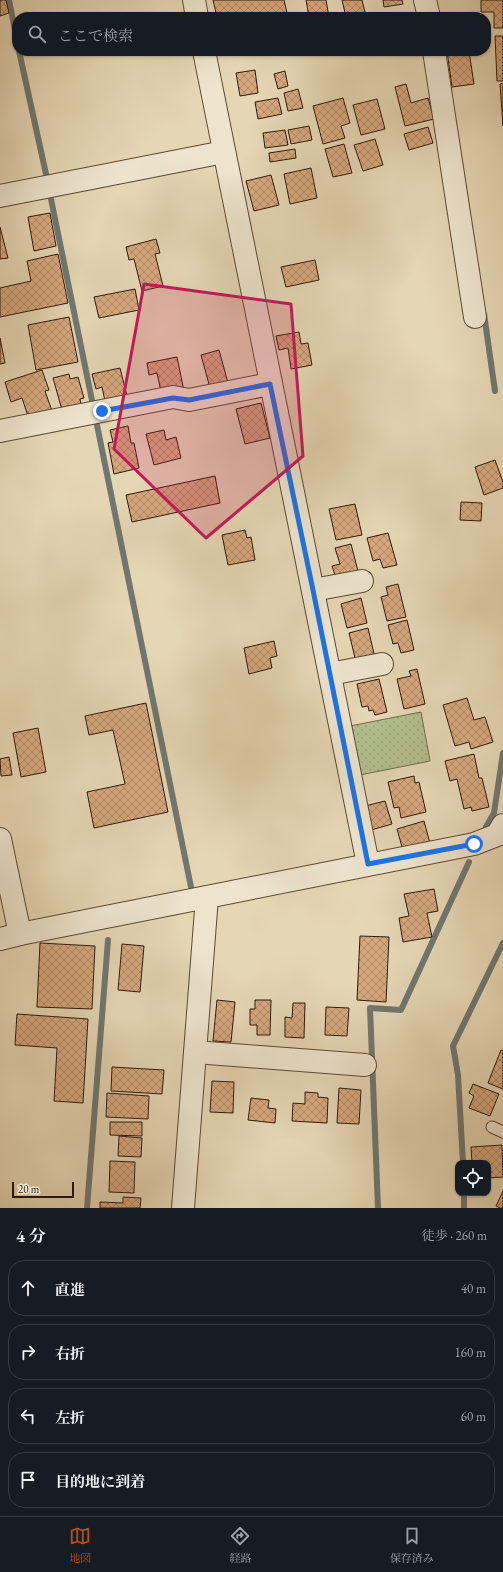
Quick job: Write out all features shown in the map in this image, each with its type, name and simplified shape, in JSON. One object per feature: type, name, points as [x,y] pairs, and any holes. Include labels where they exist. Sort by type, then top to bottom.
[{"type":"street","points":[[194,0],[196,12]]},
{"type":"street","points":[[425,0],[428,12]]},
{"type":"street","points":[[205,56],[368,864]]},
{"type":"street","points":[[435,56],[475,317]]},
{"type":"street","points":[[0,196],[224,152]]},
{"type":"street","points":[[0,431],[173,398],[189,400],[270,384]]},
{"type":"street","points":[[313,590],[362,581]]},
{"type":"street","points":[[330,674],[382,664]]},
{"type":"street","points":[[0,839],[10,937],[368,864],[474,844],[497,835],[503,824]]},
{"type":"street","points":[[183,1208],[207,897]]},
{"type":"street","points":[[195,1052],[365,1065]]},
{"type":"lane","points":[[492,1127],[503,1132]]},
{"type":"highlighted area","points":[[144,284],[291,304],[303,456],[206,538],[114,449]]},
{"type":"green space","points":[[421,712],[430,761],[360,775],[350,726]]},
{"type":"building","points":[[0,0],[6,0],[9,13],[0,16]]},
{"type":"building","points":[[213,0],[284,0],[287,12],[216,12]]},
{"type":"building","points":[[306,0],[326,0],[328,12],[308,12]]},
{"type":"building","points":[[342,0],[362,0],[365,12],[345,12]]},
{"type":"building","points":[[383,0],[402,0],[403,4],[384,7]]},
{"type":"building","points":[[481,0],[503,0],[503,28],[494,28],[494,12],[481,12]]},
{"type":"building","points":[[495,36],[503,36],[503,81],[497,81]]},
{"type":"building","points":[[448,56],[470,56],[474,84],[452,87]]},
{"type":"building","points":[[255,70],[258,93],[240,96],[236,73]]},
{"type":"building","points":[[285,71],[288,86],[278,89],[274,74]]},
{"type":"building","points":[[503,83],[503,126],[500,84]]},
{"type":"building","points":[[406,84],[411,103],[428,98],[434,119],[405,126],[395,87]]},
{"type":"building","points":[[298,89],[303,108],[288,111],[284,93]]},
{"type":"building","points":[[278,98],[282,114],[258,119],[255,102]]},
{"type":"building","points":[[343,98],[350,123],[341,126],[345,138],[323,144],[313,106]]},
{"type":"building","points":[[377,99],[385,129],[361,135],[353,105]]},
{"type":"building","points":[[309,126],[312,140],[291,144],[288,130]]},
{"type":"building","points":[[428,127],[433,143],[409,150],[404,134]]},
{"type":"building","points":[[285,130],[288,145],[265,148],[263,133]]},
{"type":"building","points":[[375,139],[383,165],[363,171],[354,145]]},
{"type":"building","points":[[344,144],[352,173],[333,177],[325,149]]},
{"type":"building","points":[[295,149],[296,158],[270,162],[269,153]]},
{"type":"building","points":[[311,168],[317,198],[290,204],[284,174]]},
{"type":"building","points":[[271,175],[279,205],[254,211],[246,181]]},
{"type":"building","points":[[50,213],[56,246],[34,251],[28,217]]},
{"type":"building","points":[[0,227],[8,258],[0,259]]},
{"type":"building","points":[[156,239],[160,253],[155,254],[163,286],[142,291],[134,259],[129,260],[126,247]]},
{"type":"building","points":[[58,254],[68,303],[0,317],[0,288],[31,281],[27,261]]},
{"type":"building","points":[[315,260],[319,280],[286,287],[281,267]]},
{"type":"building","points":[[135,289],[139,310],[99,318],[94,297]]},
{"type":"building","points":[[69,317],[78,362],[36,370],[28,325]]},
{"type":"building","points":[[299,332],[301,344],[308,343],[312,365],[291,369],[288,348],[279,350],[276,336]]},
{"type":"building","points":[[0,338],[5,363],[0,364]]},
{"type":"building","points":[[219,350],[228,383],[210,388],[201,355]]},
{"type":"building","points":[[177,357],[184,391],[162,396],[157,373],[149,375],[147,363]]},
{"type":"building","points":[[120,368],[127,396],[105,401],[102,387],[96,389],[92,374]]},
{"type":"building","points":[[42,370],[49,390],[45,391],[52,411],[29,419],[22,398],[11,402],[5,382]]},
{"type":"building","points":[[69,374],[70,379],[78,377],[84,398],[80,399],[81,405],[62,410],[53,378]]},
{"type":"building","points":[[261,403],[270,438],[245,444],[236,409]]},
{"type":"building","points":[[128,426],[131,443],[134,443],[139,468],[114,474],[108,443],[113,442],[110,430]]},
{"type":"building","points":[[164,430],[166,440],[176,437],[181,458],[154,465],[146,434]]},
{"type":"building","points":[[495,460],[503,482],[503,488],[484,495],[475,467]]},
{"type":"building","points":[[215,476],[220,503],[132,522],[126,495]]},
{"type":"building","points":[[461,502],[482,503],[481,521],[460,520]]},
{"type":"building","points":[[355,504],[362,535],[336,540],[329,509]]},
{"type":"building","points":[[245,530],[247,538],[251,537],[255,560],[228,565],[222,535]]},
{"type":"building","points":[[388,533],[397,565],[383,568],[380,559],[373,561],[367,538]]},
{"type":"building","points":[[351,544],[359,575],[337,581],[332,566],[340,564],[335,548]]},
{"type":"building","points":[[398,584],[406,617],[387,621],[381,597],[388,595],[386,587]]},
{"type":"building","points":[[361,598],[367,623],[347,628],[341,604]]},
{"type":"building","points":[[407,620],[414,650],[401,653],[398,643],[393,644],[388,625]]},
{"type":"building","points":[[368,628],[375,658],[356,662],[349,633]]},
{"type":"building","points":[[274,641],[277,656],[270,658],[272,668],[249,674],[244,648]]},
{"type":"building","points":[[417,669],[425,704],[404,709],[397,679],[411,676],[409,671]]},
{"type":"building","points":[[379,679],[387,712],[375,715],[373,710],[369,711],[368,706],[362,707],[357,684]]},
{"type":"building","points":[[467,698],[474,720],[485,717],[493,742],[471,749],[469,742],[455,746],[443,705]]},
{"type":"building","points":[[146,703],[168,812],[94,828],[87,792],[125,784],[113,730],[89,735],[85,716]]},
{"type":"building","points":[[38,728],[46,772],[21,777],[13,733]]},
{"type":"building","points":[[474,754],[479,778],[482,778],[489,807],[472,811],[471,807],[464,809],[457,779],[450,781],[445,761]]},
{"type":"building","points":[[9,757],[12,775],[1,776],[0,759]]},
{"type":"building","points":[[414,776],[415,783],[419,782],[426,812],[401,818],[399,807],[394,808],[388,782]]},
{"type":"building","points":[[385,801],[392,824],[371,830],[365,806]]},
{"type":"building","points":[[424,821],[431,847],[404,854],[397,829]]},
{"type":"building","points":[[434,889],[438,911],[427,913],[432,937],[403,942],[399,918],[409,916],[404,894]]},
{"type":"building","points":[[360,936],[389,937],[386,1002],[357,1000]]},
{"type":"building","points":[[40,943],[95,946],[92,1009],[37,1007]]},
{"type":"building","points":[[122,944],[144,946],[140,992],[118,990]]},
{"type":"building","points":[[217,1000],[235,1002],[231,1042],[213,1041]]},
{"type":"building","points":[[255,1000],[271,1000],[270,1035],[257,1035],[257,1025],[250,1025],[250,1009],[255,1009]]},
{"type":"building","points":[[293,1003],[305,1003],[304,1038],[285,1037],[285,1017],[292,1018]]},
{"type":"building","points":[[326,1007],[349,1008],[347,1036],[325,1035]]},
{"type":"building","points":[[17,1014],[88,1019],[83,1103],[54,1101],[57,1048],[15,1045]]},
{"type":"building","points":[[501,1050],[503,1051],[503,1089],[488,1083]]},
{"type":"building","points":[[112,1067],[164,1070],[162,1094],[111,1091]]},
{"type":"building","points":[[212,1081],[234,1082],[233,1113],[210,1112]]},
{"type":"building","points":[[473,1084],[499,1094],[490,1116],[469,1108],[474,1096],[469,1093]]},
{"type":"building","points":[[339,1088],[361,1090],[359,1124],[337,1123]]},
{"type":"building","points":[[305,1092],[318,1093],[318,1097],[328,1098],[327,1123],[292,1121],[293,1103],[305,1104]]},
{"type":"building","points":[[107,1093],[149,1096],[148,1119],[106,1117]]},
{"type":"building","points":[[251,1098],[269,1100],[268,1108],[276,1109],[275,1123],[248,1120]]},
{"type":"building","points":[[110,1122],[142,1122],[142,1136],[110,1135]]},
{"type":"building","points":[[119,1136],[142,1138],[141,1157],[118,1156]]},
{"type":"building","points":[[502,1145],[503,1177],[491,1178],[491,1160],[472,1160],[471,1147]]},
{"type":"building","points":[[110,1161],[135,1162],[134,1193],[109,1192]]},
{"type":"building","points":[[503,1191],[503,1208],[500,1208],[496,1206]]},
{"type":"building","points":[[123,1197],[141,1198],[140,1208],[100,1208],[100,1202],[123,1203]]},
{"type":"waterway","points":[[9,0],[12,15]]},
{"type":"waterway","points":[[20,56],[46,174]]},
{"type":"waterway","points":[[51,199],[191,887]]},
{"type":"waterway","points":[[484,314],[495,391]]},
{"type":"waterway","points":[[486,827],[494,813],[503,753]]},
{"type":"waterway","points":[[378,1208],[370,1008],[401,1010],[469,862]]},
{"type":"waterway","points":[[87,1208],[108,940]]},
{"type":"waterway","points":[[463,1160],[458,1075],[453,1046],[503,943]]},
{"type":"waterway","points":[[464,1196],[464,1208]]},
{"type":"route","points":[[102,411],[173,398],[189,400],[270,384],[368,864],[474,844]]}]
